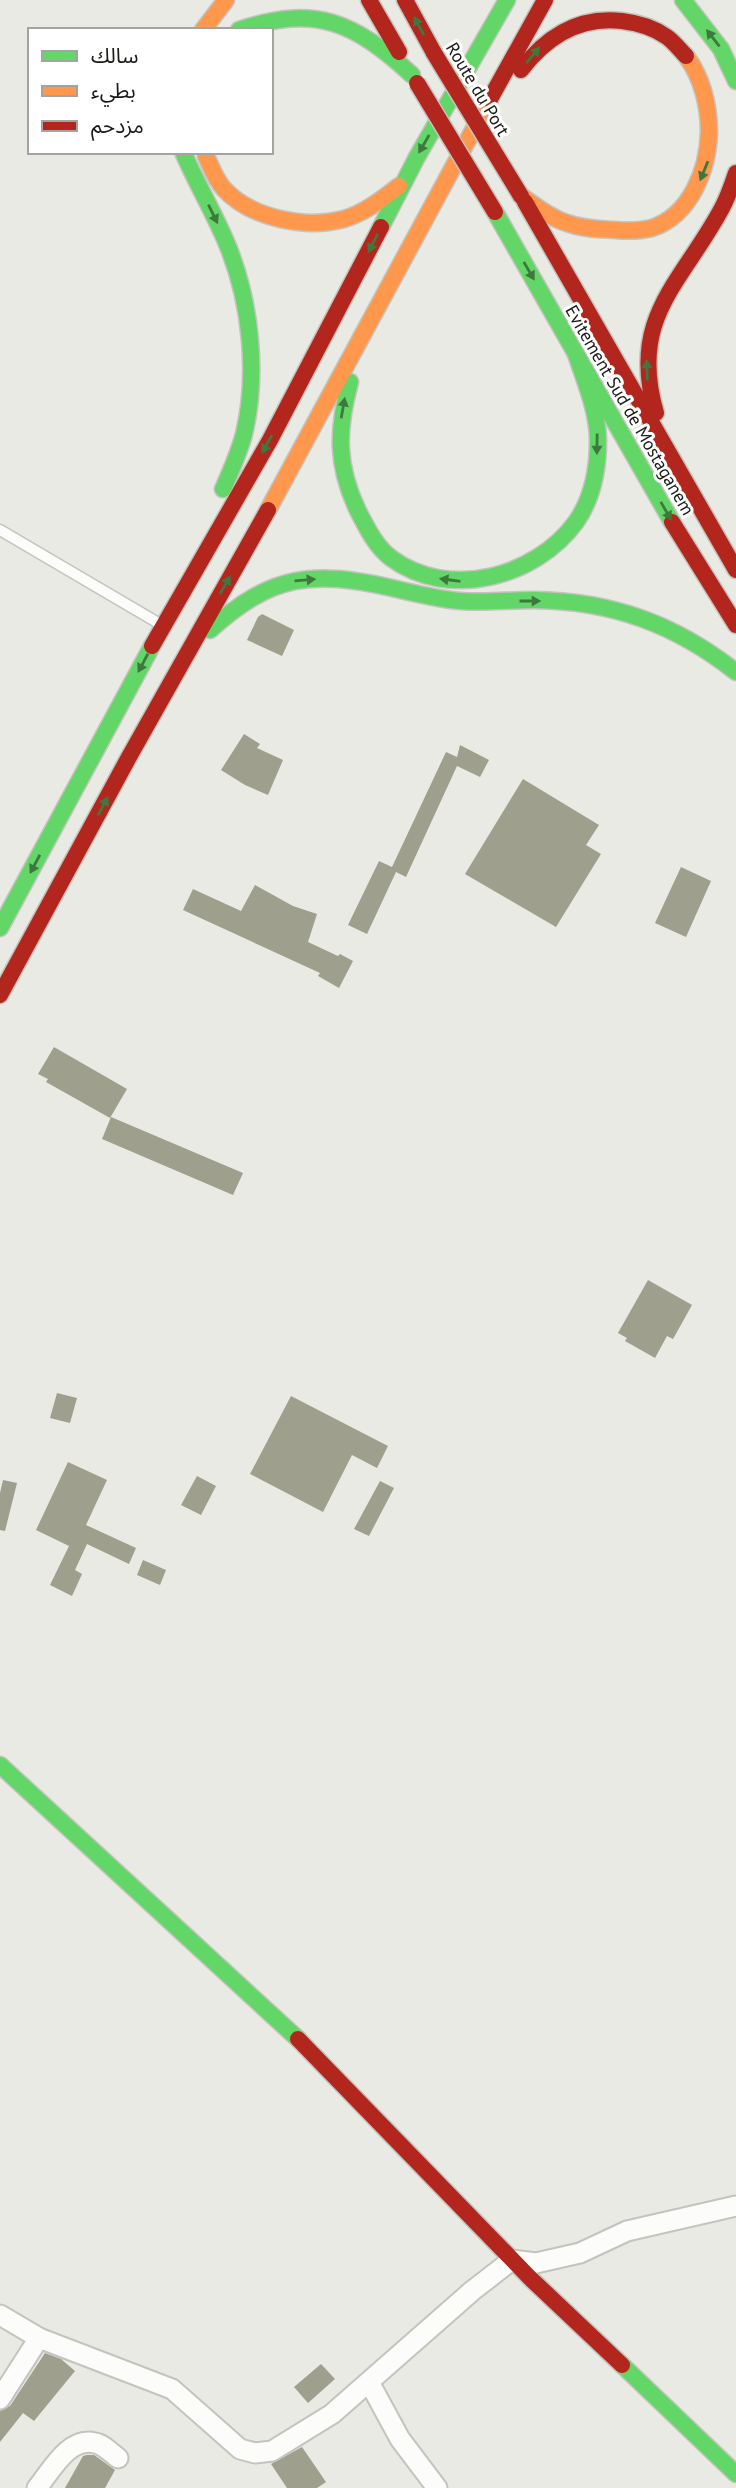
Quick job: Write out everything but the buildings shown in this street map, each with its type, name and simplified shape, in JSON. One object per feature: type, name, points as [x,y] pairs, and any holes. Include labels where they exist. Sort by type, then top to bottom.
[{"type":"main road","points":[[205,28],[226,0]]},
{"type":"main road","points":[[369,0],[415,79]]},
{"type":"main road","name":"Route du Port","points":[[405,0],[433,52],[521,196]]},
{"type":"main road","points":[[0,928],[163,626],[270,440],[404,182],[507,0]]},
{"type":"main road","points":[[0,995],[545,0]]},
{"type":"main road","points":[[683,0],[722,49],[736,81]]},
{"type":"main road","points":[[242,28],[254,21],[280,13],[311,11],[336,16],[378,42],[415,79]]},
{"type":"main road","points":[[451,170],[536,49],[561,31],[584,22],[613,19],[640,23],[668,36],[691,56],[705,82],[714,113],[714,141],[695,194],[675,214],[652,228],[596,230],[559,220],[521,196]]},
{"type":"main road","name":"Evitement Sud de Mostaganem","points":[[415,79],[495,212],[678,533],[736,625]]},
{"type":"main road","points":[[174,607],[246,425],[250,377],[248,330],[230,253],[184,154]]},
{"type":"main road","points":[[206,154],[223,189],[245,208],[280,219],[315,222],[341,220],[368,210],[404,182]]},
{"type":"main road","points":[[669,460],[648,386],[646,361],[650,336],[665,301],[696,246],[722,210],[736,173]]},
{"type":"main road","name":"Evitement Sud de Mostaganem","points":[[521,196],[596,324],[669,460],[736,570]]},
{"type":"main road","points":[[363,334],[345,397],[338,436],[341,464],[350,496],[369,532],[391,558],[420,573],[453,582],[486,579],[524,566],[555,545],[589,498],[595,473],[598,439],[593,409],[576,354]]},
{"type":"main road","points":[[187,652],[248,597],[272,586],[302,579],[333,579],[452,600],[565,602],[622,610],[674,629],[699,642],[736,672]]},
{"type":"main road","points":[[0,1765],[277,2018],[512,2260],[736,2474]]},
{"type":"street","points":[[0,2315],[39,2338],[172,2389],[240,2449],[255,2453],[272,2451],[332,2414],[472,2291],[512,2260],[536,2263],[580,2253],[627,2231],[736,2206]]},
{"type":"street","points":[[0,2399],[39,2338]]},
{"type":"street","points":[[369,2382],[400,2439],[438,2488]]},
{"type":"street","points":[[37,2488],[66,2452],[79,2443],[97,2443],[118,2458]]},
{"type":"lane","points":[[0,530],[163,626]]},
{"type":"traffic: fast","points":[[381,227],[417,157],[507,0]]},
{"type":"traffic: fast","points":[[683,0],[721,49],[736,81]]},
{"type":"traffic: fast","points":[[246,28],[290,19],[333,23],[371,42],[412,75]]},
{"type":"traffic: fast","points":[[184,154],[237,271],[250,340],[251,388],[244,434],[223,489]]},
{"type":"traffic: fast","points":[[495,212],[672,522]]},
{"type":"traffic: fast","points":[[350,382],[341,432],[342,463],[358,511],[376,543],[391,558],[414,571],[439,578],[464,580],[490,577],[515,569],[538,557],[559,541],[576,522],[586,504],[593,483],[598,441],[593,408],[576,354]]},
{"type":"traffic: fast","points":[[210,630],[232,611],[274,587],[294,581],[339,579],[451,600],[563,601],[616,611],[666,628],[713,655],[736,672]]},
{"type":"traffic: fast","points":[[0,928],[152,646]]},
{"type":"traffic: fast","points":[[0,1765],[298,2039]]},
{"type":"traffic: fast","points":[[622,2365],[736,2474]]},
{"type":"traffic: slow","points":[[205,28],[226,0]]},
{"type":"traffic: slow","points":[[521,196],[555,218],[591,228],[629,231],[647,229],[666,222],[677,213],[687,202],[701,175],[709,132],[704,92],[686,56]]},
{"type":"traffic: slow","points":[[268,510],[490,99]]},
{"type":"traffic: slow","points":[[206,156],[221,185],[236,199],[264,214],[297,222],[344,219],[373,205],[399,186]]},
{"type":"traffic: jam","points":[[369,0],[399,52]]},
{"type":"traffic: jam","points":[[405,0],[434,53]]},
{"type":"traffic: jam","points":[[490,99],[545,0]]},
{"type":"traffic: jam","points":[[521,70],[541,48],[565,31],[606,20],[651,28],[670,39],[686,56]]},
{"type":"traffic: jam","points":[[434,53],[521,196]]},
{"type":"traffic: jam","points":[[417,83],[495,212]]},
{"type":"traffic: jam","points":[[656,413],[649,380],[649,351],[654,326],[676,281],[722,208],[736,173]]},
{"type":"traffic: jam","points":[[525,202],[736,570]]},
{"type":"traffic: jam","points":[[152,646],[270,440],[381,227]]},
{"type":"traffic: jam","points":[[0,995],[129,757],[268,510]]},
{"type":"traffic: jam","points":[[672,522],[736,625]]},
{"type":"traffic: jam","points":[[298,2039],[531,2279],[622,2365]]}]
